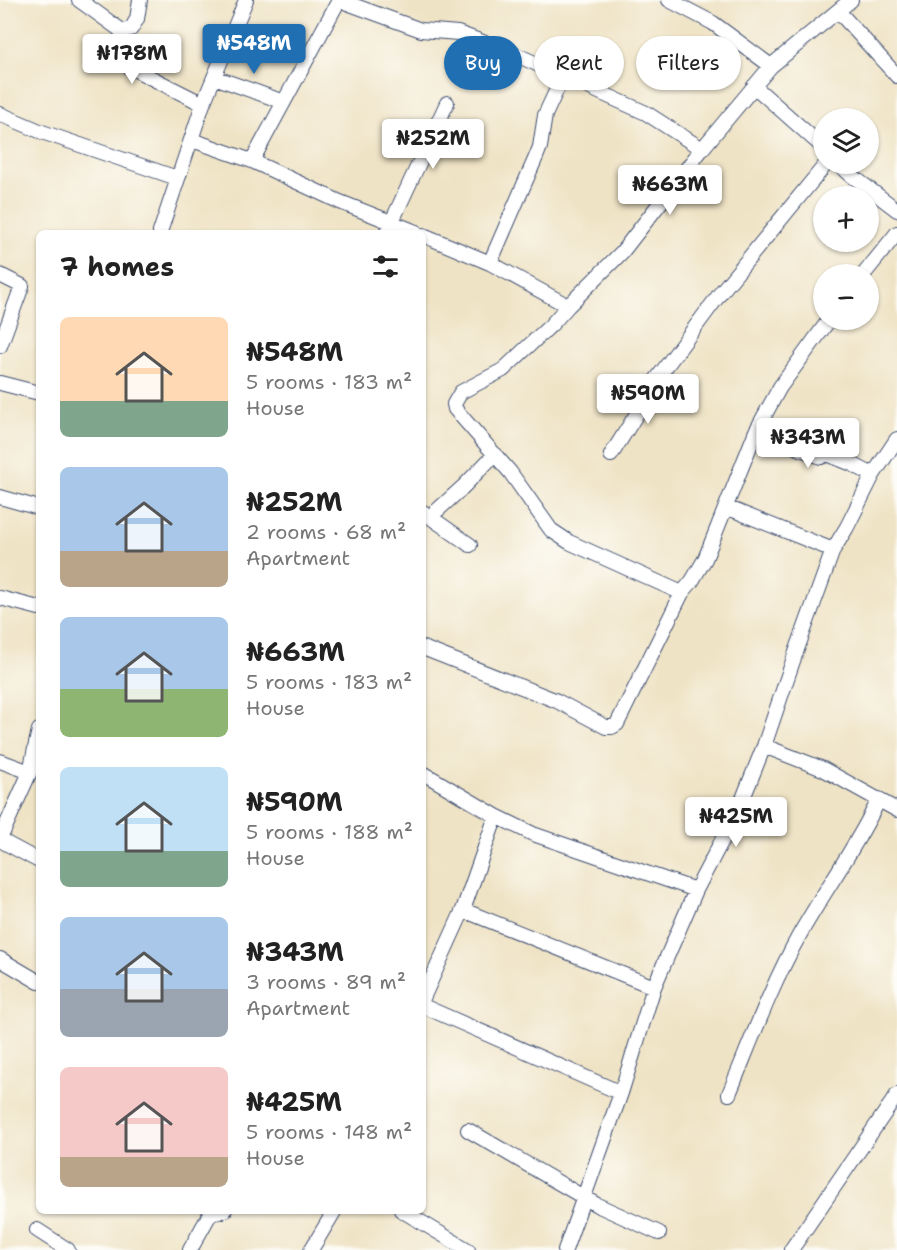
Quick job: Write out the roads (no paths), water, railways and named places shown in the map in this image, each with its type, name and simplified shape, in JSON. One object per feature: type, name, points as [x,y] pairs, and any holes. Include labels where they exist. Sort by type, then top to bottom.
[{"type":"street","points":[[79,0],[122,31],[131,29],[137,19],[140,0]]},
{"type":"street","points":[[161,230],[203,104],[246,0]]},
{"type":"street","points":[[252,161],[339,0],[421,30],[458,33],[534,64]]},
{"type":"street","points":[[669,0],[713,23],[771,66]]},
{"type":"street","points":[[682,593],[569,542],[551,530],[510,472],[455,409],[454,404],[461,392],[503,370],[551,325],[622,252],[702,149],[771,66],[850,1]]},
{"type":"street","points":[[838,11],[897,76]]},
{"type":"street","points":[[122,31],[118,55],[123,63],[203,104]]},
{"type":"street","points":[[214,77],[284,102]]},
{"type":"street","points":[[754,86],[813,138]]},
{"type":"street","points":[[490,263],[536,157],[545,115],[557,90]]},
{"type":"street","points":[[594,90],[646,113],[702,149]]},
{"type":"street","points":[[192,140],[252,161],[389,228],[447,103]]},
{"type":"street","points":[[0,114],[42,132],[177,178]]},
{"type":"street","points":[[610,455],[636,415],[650,388],[722,291],[818,174]]},
{"type":"street","points":[[850,174],[897,210]]},
{"type":"street","points":[[872,264],[897,233]]},
{"type":"street","points":[[426,236],[490,263],[568,306]]},
{"type":"street","points":[[0,274],[22,286],[0,346]]},
{"type":"street","points":[[426,649],[557,701],[606,727],[616,724],[682,593],[705,559],[756,431],[780,387],[822,330]]},
{"type":"street","points":[[0,382],[36,392]]},
{"type":"street","points":[[756,431],[821,457],[827,454],[873,475]]},
{"type":"street","points":[[565,1250],[621,1093],[654,987],[696,890],[740,806],[764,746],[833,550],[873,475],[897,439]]},
{"type":"street","points":[[470,545],[427,514],[463,487],[495,454]]},
{"type":"street","points":[[0,497],[36,506]]},
{"type":"street","points":[[726,507],[833,550]]},
{"type":"street","points":[[0,598],[36,607]]},
{"type":"street","points":[[36,744],[30,772],[0,839],[36,859]]},
{"type":"street","points":[[764,746],[823,769],[897,810]]},
{"type":"street","points":[[0,761],[30,772]]},
{"type":"street","points":[[426,775],[496,816],[533,834],[696,890]]},
{"type":"street","points":[[729,1094],[800,934],[864,832],[879,799]]},
{"type":"street","points":[[426,991],[463,910],[496,816]]},
{"type":"street","points":[[463,910],[654,987]]},
{"type":"street","points":[[0,959],[36,980]]},
{"type":"street","points":[[426,1007],[621,1093]]},
{"type":"street","points":[[791,1250],[897,1095]]},
{"type":"street","points":[[468,1130],[597,1205],[659,1233]]},
{"type":"street","points":[[190,1250],[206,1214]]},
{"type":"street","points":[[311,1250],[332,1214]]},
{"type":"street","points":[[406,1214],[448,1245],[468,1250]]},
{"type":"street","points":[[37,1230],[68,1250]]}]
